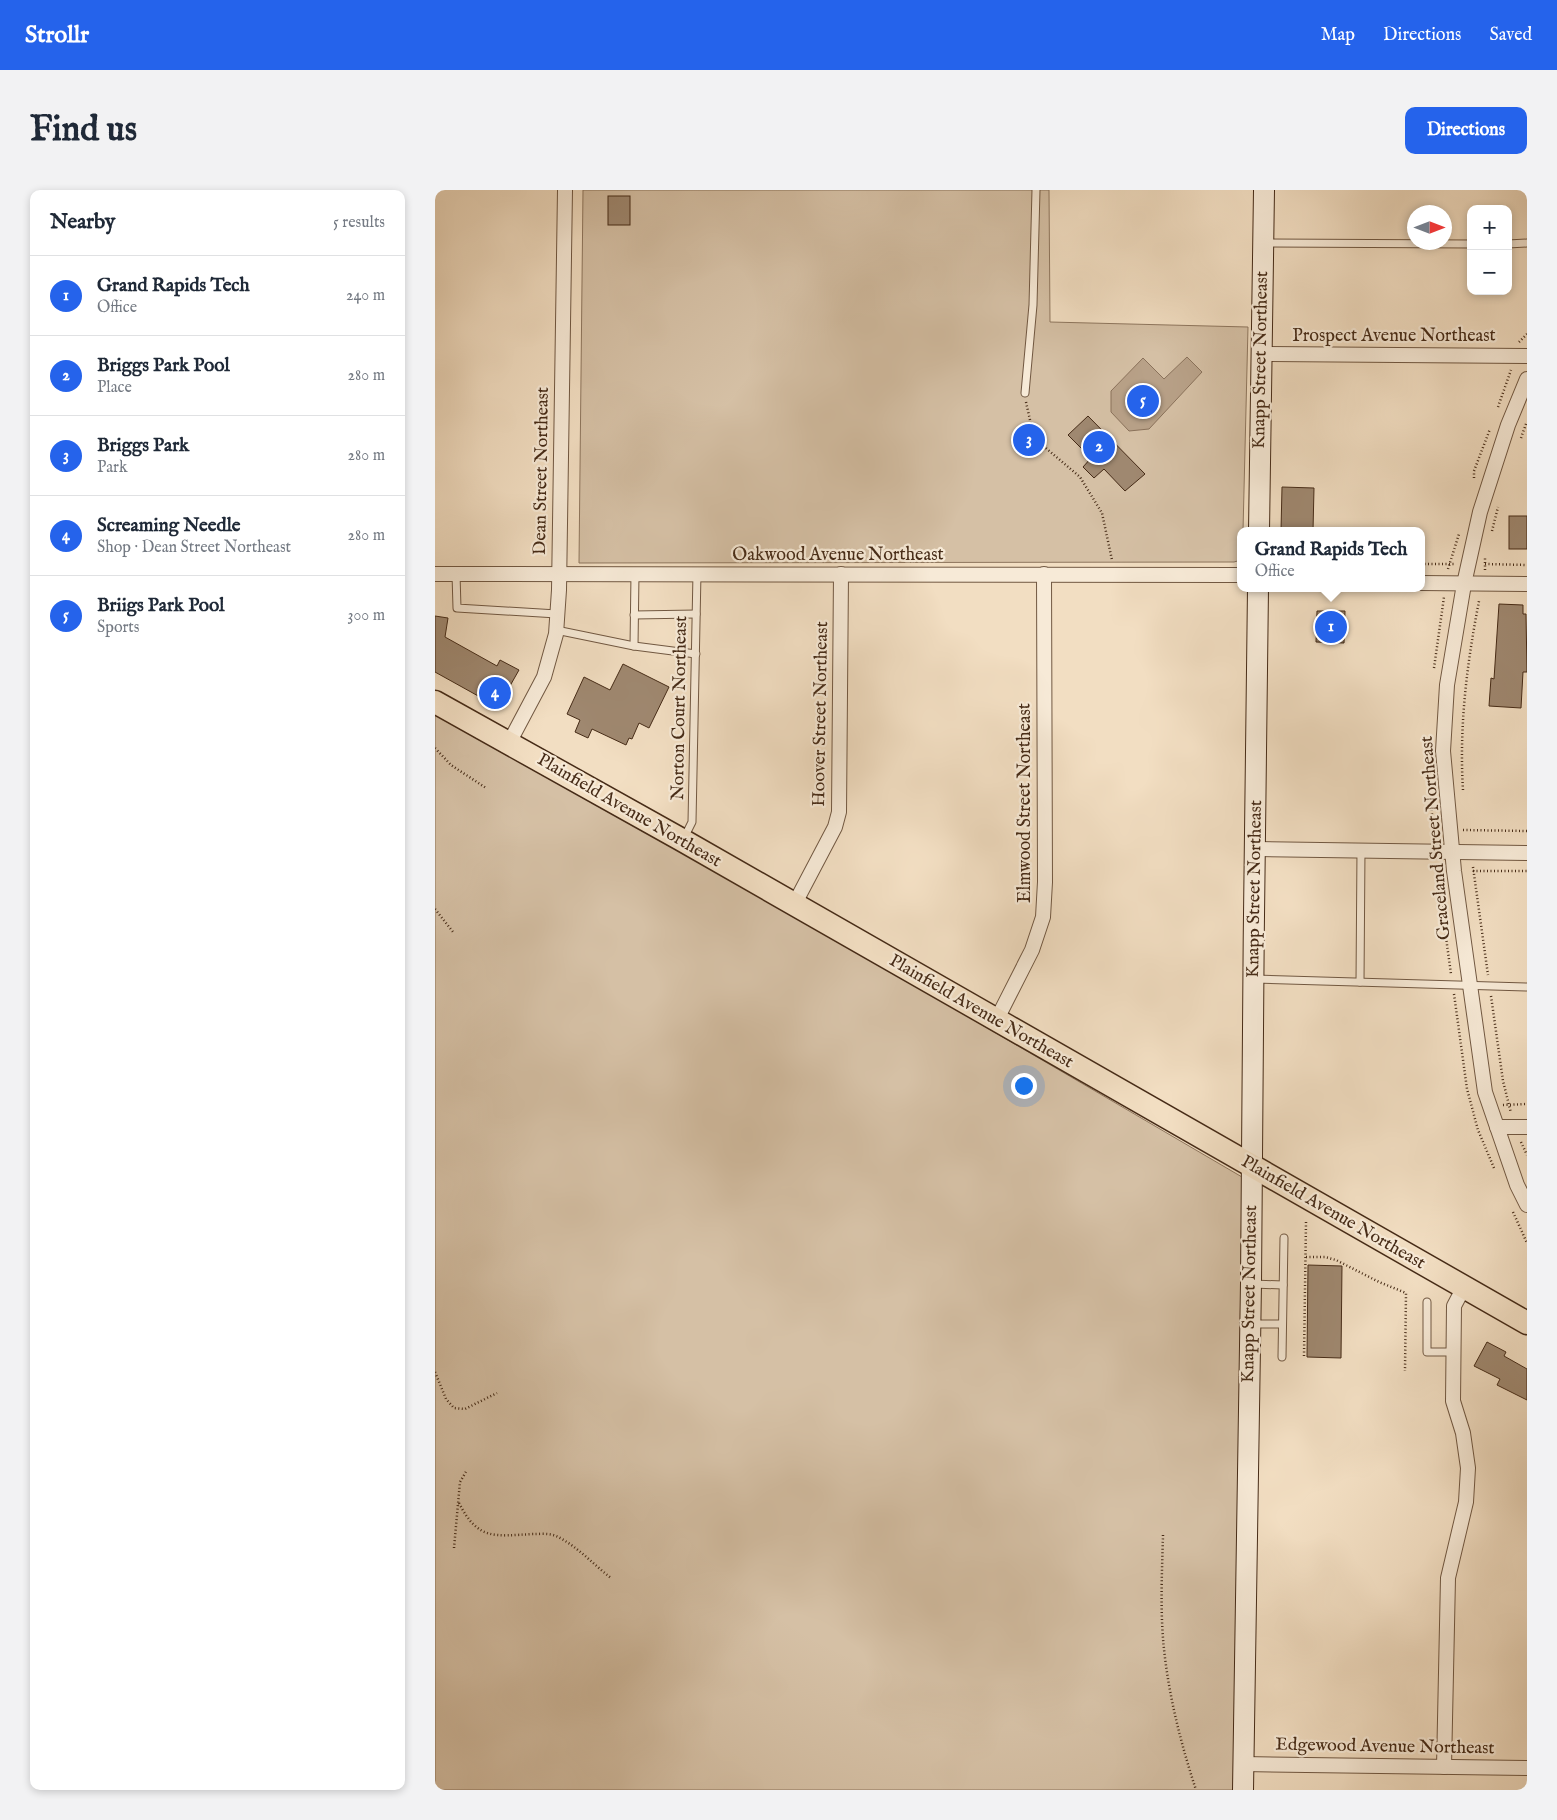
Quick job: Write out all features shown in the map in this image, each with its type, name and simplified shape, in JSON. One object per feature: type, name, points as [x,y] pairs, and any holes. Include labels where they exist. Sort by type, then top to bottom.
[{"type":"main road","name":"Plainfield Avenue Northeast","points":[[435,702],[682,840],[1527,1323]]},
{"type":"street","name":"Dean Street Northeast","points":[[509,743],[544,677],[556,630],[559,574],[565,190]]},
{"type":"street","name":"Knapp Street Northeast","points":[[1259,527],[1264,190]]},
{"type":"street","name":"Prospect Avenue Northeast","points":[[1261,354],[1527,356]]},
{"type":"street","name":"Graceland Street Northeast","points":[[1527,379],[1508,425],[1480,512],[1464,584],[1447,685],[1443,751],[1454,871],[1485,1092],[1517,1185],[1527,1205]]},
{"type":"street","name":"Oakwood Avenue Northeast","points":[[435,574],[1237,575]]},
{"type":"street","name":"Hoover Street Northeast","points":[[794,905],[835,826],[839,812],[841,574]]},
{"type":"street","name":"Elmwood Street Northeast","points":[[996,1021],[1032,950],[1043,917],[1045,882],[1044,574]]},
{"type":"street","points":[[1425,583],[1527,584]]},
{"type":"street","name":"Knapp Street Northeast","points":[[1243,1790],[1251,1284],[1258,592]]},
{"type":"street","points":[[1256,849],[1527,853]]},
{"type":"street","points":[[1497,1128],[1521,1127]]},
{"type":"street","points":[[1444,1767],[1448,1578],[1466,1502],[1468,1468],[1463,1433],[1453,1400],[1454,1306],[1464,1287]]},
{"type":"street","name":"Edgewood Avenue Northeast","points":[[1243,1764],[1527,1768]]},
{"type":"lane","points":[[1025,393],[1033,305],[1036,190]]},
{"type":"lane","points":[[1263,243],[1467,244]]},
{"type":"lane","points":[[1512,244],[1527,243]]},
{"type":"lane","name":"Norton Court Northeast","points":[[682,840],[692,822],[697,573]]},
{"type":"lane","points":[[456,574],[457,608],[557,614]]},
{"type":"lane","points":[[634,646],[635,574]]},
{"type":"lane","points":[[634,615],[697,614]]},
{"type":"lane","points":[[556,630],[634,646],[696,654]]},
{"type":"lane","points":[[1360,982],[1361,850]]},
{"type":"lane","points":[[1254,979],[1527,987]]},
{"type":"lane","points":[[1282,1357],[1284,1238]]},
{"type":"lane","points":[[1251,1284],[1283,1285]]},
{"type":"lane","points":[[1427,1302],[1427,1352],[1453,1352]]},
{"type":"lane","points":[[1250,1324],[1282,1324]]},
{"type":"path","points":[[1025,393],[1034,438],[1080,477],[1102,513],[1112,561]]},
{"type":"path","points":[[1518,445],[1527,420]]},
{"type":"path","points":[[1492,532],[1499,506]]},
{"type":"path","points":[[1483,584],[1487,550]]},
{"type":"path","points":[[1463,795],[1464,704],[1470,644],[1479,600]]},
{"type":"path","points":[[435,748],[451,765],[486,788]]},
{"type":"path","points":[[1465,822],[1465,830],[1468,834],[1471,852],[1503,1081],[1521,1127],[1527,1155]]},
{"type":"path","points":[[1433,830],[1527,831]]},
{"type":"path","points":[[1437,871],[1454,871]]},
{"type":"path","points":[[1473,871],[1527,872]]},
{"type":"path","points":[[435,909],[453,932]]},
{"type":"path","points":[[1305,1356],[1306,1222]]},
{"type":"path","points":[[1305,1257],[1325,1257],[1336,1260],[1379,1282],[1406,1293],[1405,1371]]},
{"type":"path","points":[[435,1372],[446,1399],[454,1408],[465,1409],[497,1393]]},
{"type":"path","points":[[454,1548],[460,1482],[467,1470]]},
{"type":"path","points":[[459,1503],[468,1520],[480,1531],[499,1535],[539,1534],[555,1536],[577,1550],[611,1578]]},
{"type":"path","points":[[1163,1535],[1164,1648],[1178,1730],[1196,1790]]},
{"type":"shaded area","points":[[583,190],[1049,190],[1050,322],[1248,327],[1243,527],[1237,527],[1237,561],[579,563]]},
{"type":"shaded area","points":[[1187,357],[1202,372],[1149,429],[1129,431],[1111,412],[1111,391],[1143,358],[1164,379]]},
{"type":"shaded area","points":[[435,715],[637,823],[1242,1177],[1235,1790],[435,1790]]},
{"type":"building","points":[[608,196],[630,196],[630,225],[608,225]]},
{"type":"building","points":[[1088,416],[1145,474],[1125,491],[1104,469],[1094,478],[1083,467],[1091,458],[1068,435]]},
{"type":"building","points":[[1282,487],[1314,488],[1313,527],[1281,527]]},
{"type":"building","points":[[1509,516],[1527,516],[1527,549],[1509,549]]},
{"type":"building","points":[[1499,604],[1523,605],[1523,614],[1526,614],[1527,672],[1523,672],[1521,708],[1489,706],[1491,678],[1494,679]]},
{"type":"building","points":[[1317,611],[1345,611],[1344,643],[1316,642]]},
{"type":"building","points":[[435,616],[448,618],[445,637],[497,666],[500,660],[519,670],[498,707],[435,672]]},
{"type":"building","points":[[623,664],[669,687],[649,728],[639,723],[632,739],[629,738],[626,745],[592,729],[588,738],[575,732],[580,720],[567,714],[584,677],[610,690]]},
{"type":"building","points":[[1308,1265],[1342,1266],[1341,1358],[1307,1357]]},
{"type":"building","points":[[1487,1342],[1506,1352],[1504,1356],[1527,1369],[1527,1400],[1497,1385],[1500,1379],[1474,1366]]},
{"type":"place","name":"Briigs Park Pool","points":[[1143,401]]},
{"type":"place","name":"Briggs Park","points":[[1029,440]]},
{"type":"place","name":"Briggs Park Pool","points":[[1099,447]]},
{"type":"place","name":"Grand Rapids Tech","points":[[1331,627]]},
{"type":"place","name":"Screaming Needle","points":[[495,693]]}]
